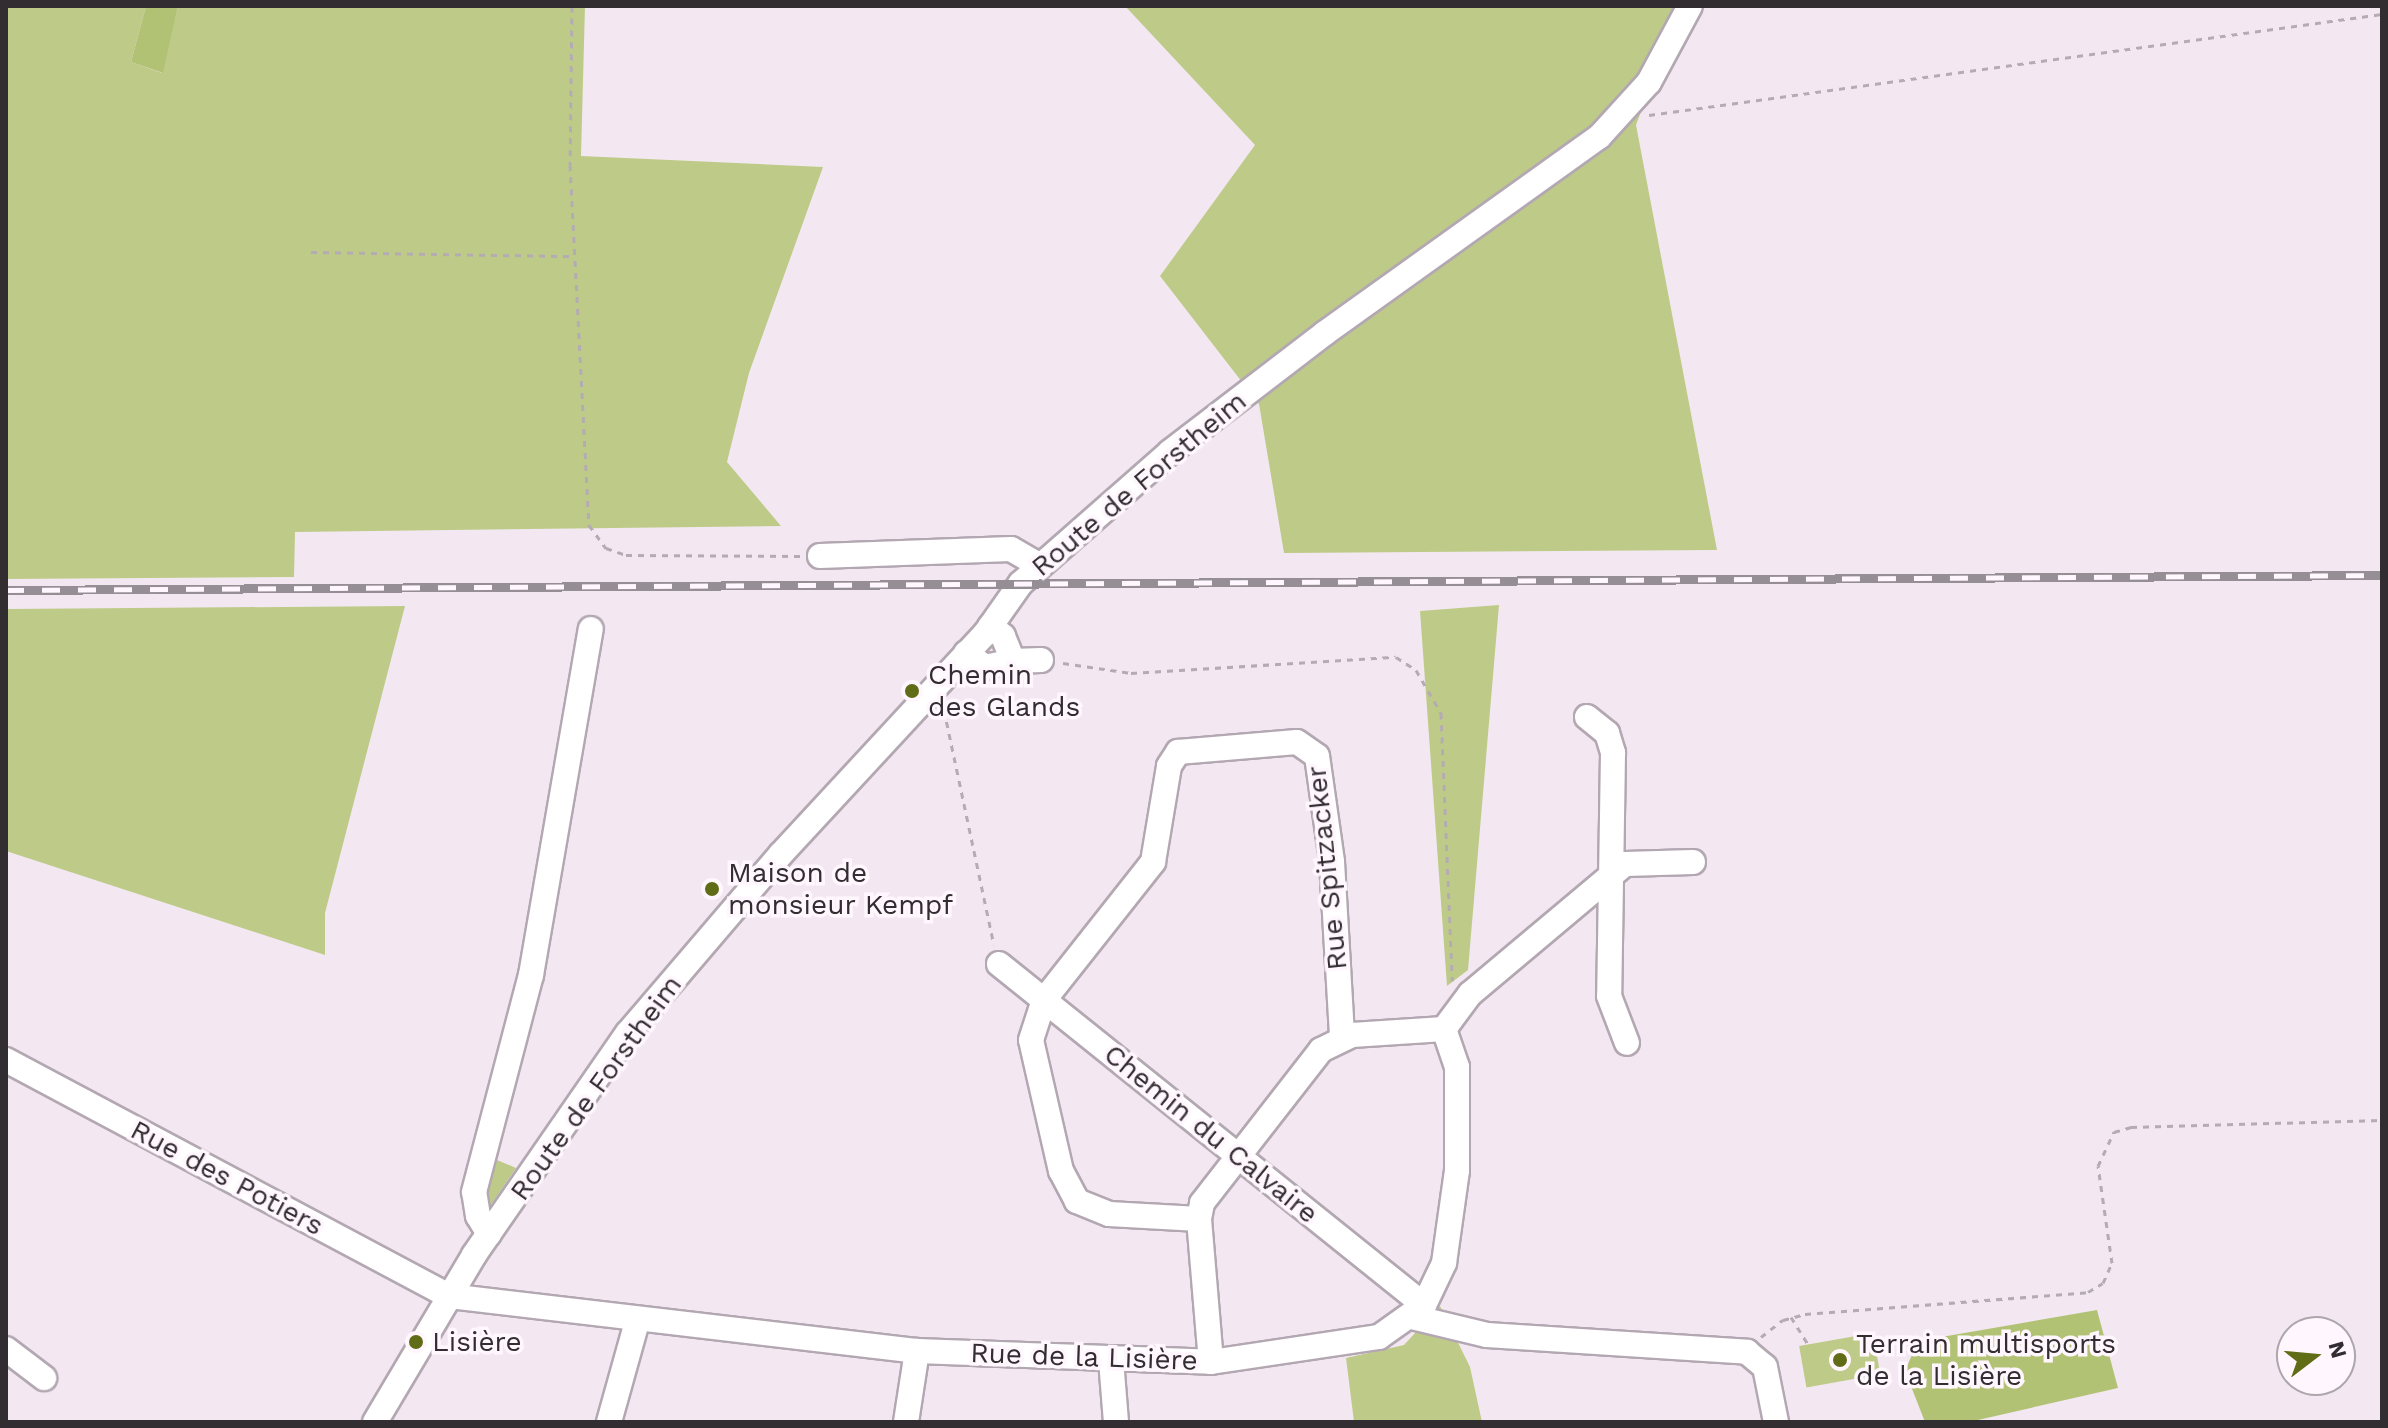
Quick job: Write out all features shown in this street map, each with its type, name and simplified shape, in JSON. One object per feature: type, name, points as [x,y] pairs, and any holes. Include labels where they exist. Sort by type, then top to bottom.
[{"type":"street","name":"Route de Forstheim","points":[[375,1422],[489,1234],[628,1033],[937,681],[990,626],[1004,602],[1039,565],[1170,452],[1325,333],[1599,137],[1624,114],[1649,82],[1690,6]]},
{"type":"street","points":[[820,556],[1011,549],[1039,565]]},
{"type":"street","points":[[990,626],[1003,636],[1013,661]]},
{"type":"street","points":[[489,1234],[478,1216],[474,1192],[531,975],[591,629]]},
{"type":"street","points":[[966,653],[985,667],[1013,661],[1041,660]]},
{"type":"street","points":[[1587,717],[1607,733],[1613,753],[1608,876],[1609,996],[1627,1043]]},
{"type":"street","name":"Rue Spitzacker","points":[[1199,1219],[1099,1212],[1070,1192],[1031,1049],[1033,1021],[1044,1000],[1153,862],[1174,755],[1193,747],[1297,742],[1314,751],[1323,775],[1342,1037]]},
{"type":"street","points":[[1211,1362],[1199,1219],[1210,1188],[1321,1050],[1342,1037],[1444,1029],[1470,994],[1625,864],[1693,862]]},
{"type":"street","name":"Chemin du Calvaire","points":[[999,964],[1236,1154],[1418,1311]]},
{"type":"street","points":[[1444,1029],[1457,1067],[1456,1183],[1444,1263],[1418,1311],[1487,1335],[1755,1356],[1768,1378],[1776,1422]]},
{"type":"street","name":"Rue des Potiers","points":[[6,1060],[449,1296]]},
{"type":"street","name":"Rue de la Lisière","points":[[449,1296],[637,1322],[917,1351],[1211,1362],[1365,1340],[1418,1311]]},
{"type":"street","points":[[609,1422],[637,1322]]},
{"type":"street","points":[[6,1349],[44,1378]]},
{"type":"street","points":[[906,1422],[917,1351]]},
{"type":"street","points":[[1111,1360],[1116,1422]]},
{"type":"path","points":[[572,6],[570,150],[585,499],[589,525],[598,541],[615,552],[638,556],[820,556]]},
{"type":"path","points":[[1624,114],[1657,115],[2382,14]]},
{"type":"path","points":[[311,252],[575,256]]},
{"type":"path","points":[[937,681],[999,964]]},
{"type":"path","points":[[1755,1356],[1766,1330],[1791,1317],[2096,1287],[2112,1263],[2098,1166],[2114,1132],[2131,1127],[2382,1120]]},
{"type":"path","points":[[1791,1317],[1808,1344]]},
{"type":"green space","points":[[6,6],[146,6],[131,62],[162,73],[178,6],[585,6],[581,156],[823,167],[749,373],[727,462],[781,526],[295,532],[294,577],[6,579]]},
{"type":"green space","points":[[146,6],[178,6],[163,73],[131,62]]},
{"type":"green space","points":[[1125,6],[1680,6],[1636,125],[1717,550],[1284,553],[1259,404],[1160,276],[1255,145]]},
{"type":"green space","points":[[1499,605],[1468,970],[1447,986],[1420,611]]},
{"type":"green space","points":[[405,606],[325,913],[325,955],[6,851],[6,609]]},
{"type":"green space","points":[[490,1157],[516,1168],[490,1206],[485,1204]]},
{"type":"green space","points":[[1440,1306],[1470,1367],[1482,1422],[1354,1422],[1346,1358],[1404,1345]]},
{"type":"green space","points":[[2097,1310],[2118,1388],[1969,1422],[1925,1422],[1905,1371],[1918,1341]]},
{"type":"green space","name":"Terrain multisports de la Lisière","points":[[1873,1333],[1880,1374],[1806,1387],[1799,1346]]},
{"type":"railway","points":[[6,590],[2382,575]]},
{"type":"place","name":"Chemin des Glands","points":[[912,691]]},
{"type":"place","name":"Maison de monsieur Kempf","points":[[712,889]]},
{"type":"place","name":"Lisière","points":[[416,1342]]},
{"type":"place","name":"Terrain multisports de la Lisière","points":[[1840,1360]]}]
